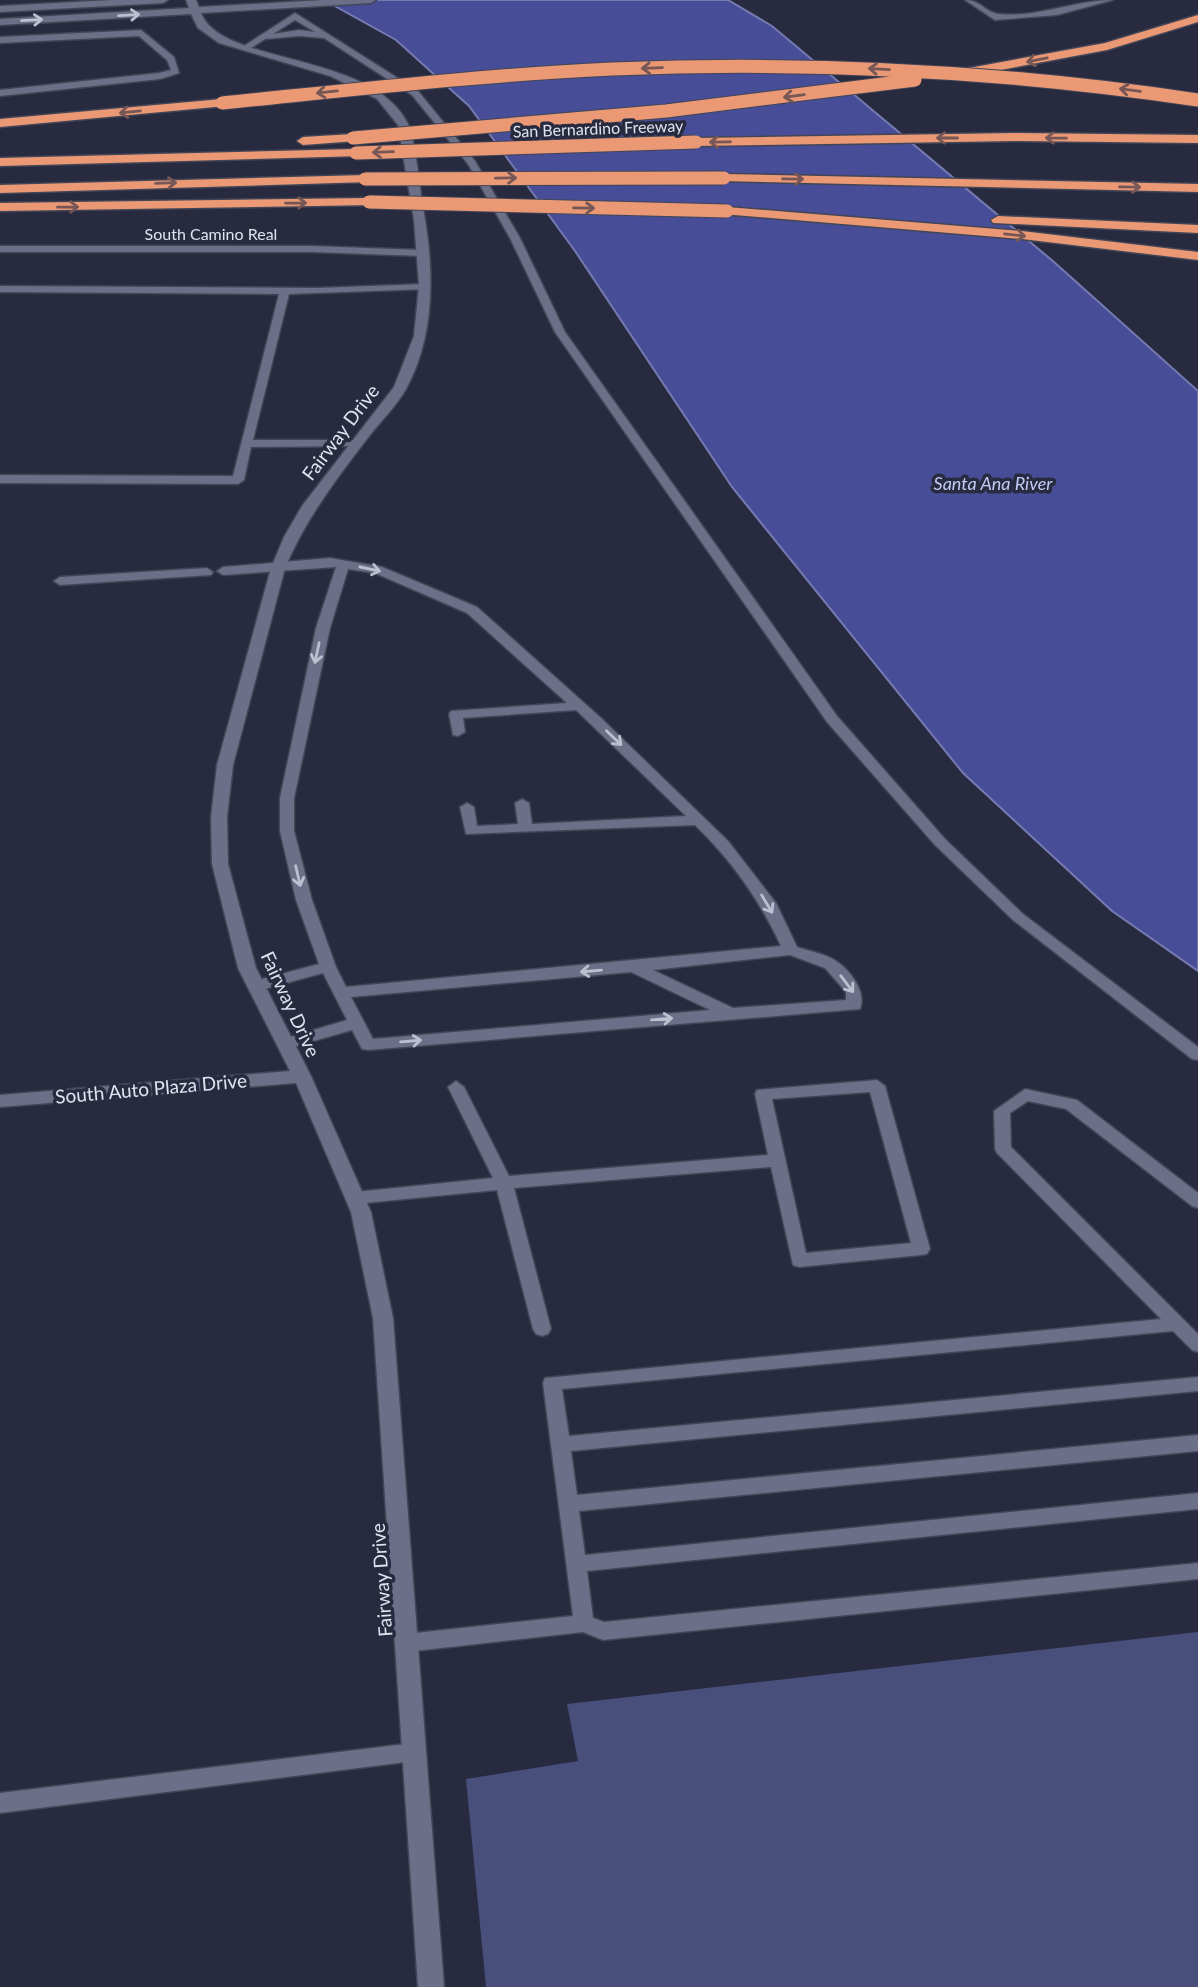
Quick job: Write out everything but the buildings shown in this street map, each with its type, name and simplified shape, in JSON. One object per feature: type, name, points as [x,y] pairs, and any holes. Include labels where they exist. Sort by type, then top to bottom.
[{"type":"highway","points":[[0,162],[353,138],[666,111],[934,78],[1070,54],[1150,34],[1198,18]]},
{"type":"highway","points":[[0,123],[461,79],[699,66],[934,72],[1126,89],[1198,100]]},
{"type":"highway","name":"San Bernardino Freeway","points":[[0,162],[843,139],[1198,139]]},
{"type":"highway","points":[[0,190],[365,179],[724,178],[1198,188]]},
{"type":"highway","points":[[0,208],[369,202],[727,211],[1198,229]]},
{"type":"highway","points":[[727,211],[936,227],[1138,247],[1198,256]]},
{"type":"street","points":[[0,9],[163,0]]},
{"type":"street","name":"Fairway Drive","points":[[191,0],[198,21],[210,34],[245,48],[351,80],[381,97],[403,125],[420,220],[424,288],[420,336],[400,388],[309,506],[291,537],[278,568],[225,765],[219,817],[220,864],[247,968],[302,1076],[361,1212],[383,1318],[430,1987]]},
{"type":"street","points":[[0,22],[371,0]]},
{"type":"street","name":"South Camino Real","points":[[0,249],[312,249],[422,253]]},
{"type":"street","name":"South Auto Plaza Drive","points":[[0,1101],[302,1076]]},
{"type":"lane","points":[[969,0],[995,17],[1057,12],[1109,0]]},
{"type":"lane","points":[[245,48],[295,16],[415,93],[472,163],[515,238],[560,332],[832,719],[940,842],[1018,917],[1198,1055]]},
{"type":"lane","points":[[0,40],[141,33],[171,59],[176,71],[160,76],[0,93]]},
{"type":"lane","points":[[262,37],[299,33],[330,38]]},
{"type":"lane","points":[[0,289],[424,288]]},
{"type":"lane","points":[[0,479],[238,480],[285,290]]},
{"type":"lane","points":[[246,443],[357,444]]},
{"type":"lane","points":[[223,571],[331,562],[378,570],[472,610],[579,706],[723,844],[768,903],[791,950]]},
{"type":"lane","points":[[340,992],[633,967],[791,950],[830,964],[854,990],[854,1005],[730,1013],[368,1045],[340,992],[328,967],[298,877],[287,831],[287,798],[296,747],[323,628],[343,564]]},
{"type":"lane","points":[[60,581],[207,572]]},
{"type":"lane","points":[[458,732],[456,714],[579,706]]},
{"type":"lane","points":[[508,710],[511,727]]},
{"type":"lane","points":[[522,803],[526,830]]},
{"type":"lane","points":[[467,807],[471,831],[698,820]]},
{"type":"lane","points":[[257,986],[328,967]]},
{"type":"lane","points":[[633,967],[730,1013]]},
{"type":"lane","points":[[286,1044],[356,1023]]},
{"type":"lane","points":[[877,1086],[921,1250],[799,1260],[778,1160],[763,1094],[877,1086]]},
{"type":"lane","points":[[456,1087],[504,1183],[541,1329]]},
{"type":"lane","points":[[1198,1202],[1071,1104],[1025,1095],[1002,1111],[1003,1149],[1198,1345]]},
{"type":"lane","points":[[355,1198],[778,1160]]},
{"type":"lane","points":[[584,1623],[552,1383],[1177,1324]]},
{"type":"lane","points":[[560,1444],[1198,1384]]},
{"type":"lane","points":[[568,1504],[1198,1443]]},
{"type":"lane","points":[[576,1563],[1198,1501]]},
{"type":"lane","points":[[406,1643],[584,1623],[603,1631],[1198,1571]]},
{"type":"lane","points":[[0,1803],[414,1752]]},
{"type":"shaded area","points":[[1198,1632],[1198,1987],[486,1987],[466,1779],[578,1761],[567,1704]]},
{"type":"water","name":"Santa Ana River","points":[[324,0],[728,0],[772,26],[1054,262],[1198,391],[1198,971],[1112,911],[963,773],[732,487],[575,251],[469,106],[396,40]]}]
